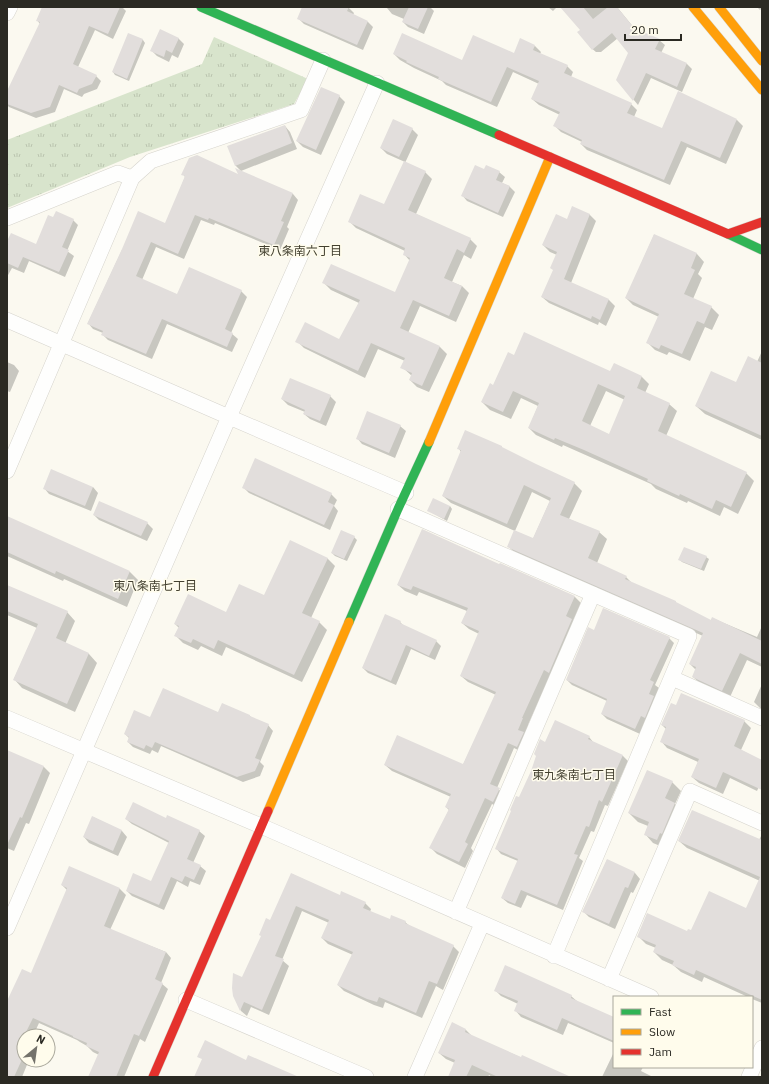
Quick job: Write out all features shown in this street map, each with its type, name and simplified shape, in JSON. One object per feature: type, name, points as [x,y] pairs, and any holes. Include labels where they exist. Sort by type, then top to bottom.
[{"type":"main road","points":[[200,7],[550,157],[762,250]]},
{"type":"main road","points":[[693,7],[762,90]]},
{"type":"main road","points":[[719,7],[762,61]]},
{"type":"main road","points":[[153,1077],[398,509],[442,413],[550,157]]},
{"type":"main road","points":[[728,234],[762,222]]},
{"type":"street","points":[[7,13],[10,7]]},
{"type":"street","points":[[7,471],[132,178],[151,161],[301,110],[323,60]]},
{"type":"street","points":[[7,928],[229,418],[377,83]]},
{"type":"street","points":[[7,218],[118,173],[132,178]]},
{"type":"street","points":[[7,320],[229,418],[406,493]]},
{"type":"street","points":[[398,509],[689,636],[554,956]]},
{"type":"street","points":[[456,912],[593,594]]},
{"type":"street","points":[[672,678],[762,718]]},
{"type":"street","points":[[7,718],[83,752],[261,826],[554,956],[649,996]]},
{"type":"street","points":[[609,979],[690,792],[762,823]]},
{"type":"street","points":[[415,1077],[482,924]]},
{"type":"street","points":[[186,1000],[366,1077]]},
{"type":"street","points":[[753,1042],[762,1046],[753,1067]]},
{"type":"green space","points":[[214,37],[308,79],[294,104],[130,157],[7,208],[7,140],[202,64]]},
{"type":"building","points":[[42,7],[120,7],[108,34],[89,26],[73,64],[97,75],[92,84],[79,89],[77,93],[59,85],[50,107],[31,113],[7,104],[7,91],[40,22],[36,21]]},
{"type":"building","points":[[302,7],[349,7],[347,11],[368,21],[357,45],[297,19]]},
{"type":"building","points":[[409,7],[428,7],[418,29],[402,22]]},
{"type":"building","points":[[560,7],[583,7],[593,19],[608,7],[617,7],[634,28],[660,39],[655,49],[687,63],[677,87],[646,73],[633,101],[616,80],[628,53],[612,33],[592,50],[577,32],[580,30]]},
{"type":"building","points":[[160,29],[179,38],[172,53],[166,50],[164,57],[150,51]]},
{"type":"building","points":[[128,33],[143,39],[127,79],[112,72]]},
{"type":"building","points":[[402,33],[462,60],[473,35],[514,53],[520,38],[535,45],[533,50],[568,65],[564,73],[632,103],[627,113],[662,128],[678,91],[737,119],[720,158],[681,141],[664,180],[580,144],[582,140],[553,126],[560,112],[531,99],[539,81],[507,67],[491,102],[438,79],[439,77],[406,62],[407,61],[393,54]]},
{"type":"building","points":[[321,87],[340,95],[316,150],[296,141]]},
{"type":"building","points":[[393,119],[413,128],[399,157],[380,148]]},
{"type":"building","points":[[285,125],[292,143],[235,166],[227,146]]},
{"type":"building","points":[[197,155],[238,174],[235,168],[293,193],[281,221],[284,222],[274,245],[209,218],[208,220],[195,215],[178,254],[151,242],[136,276],[177,294],[189,267],[242,290],[225,329],[233,333],[227,347],[162,319],[146,354],[101,335],[103,331],[87,324],[138,211],[165,223],[185,176],[181,175],[189,158]]},
{"type":"building","points":[[404,161],[426,171],[408,210],[471,238],[464,253],[457,249],[444,278],[462,286],[449,316],[413,300],[400,328],[440,346],[422,386],[409,380],[412,373],[400,368],[405,358],[371,343],[358,371],[295,342],[305,322],[339,339],[360,300],[322,283],[331,264],[395,292],[410,258],[403,255],[405,248],[348,222],[360,194],[384,204]]},
{"type":"building","points":[[475,165],[484,169],[486,165],[500,171],[496,180],[510,186],[498,213],[461,196]]},
{"type":"building","points":[[572,206],[590,214],[564,279],[609,299],[600,320],[592,316],[591,319],[541,297],[553,270],[550,268],[557,252],[542,245],[556,214],[567,219]]},
{"type":"building","points":[[56,211],[74,219],[62,247],[69,250],[59,272],[23,257],[18,268],[7,263],[7,241],[11,233],[36,244],[48,215],[53,217]]},
{"type":"building","points":[[654,234],[697,253],[691,268],[695,270],[684,294],[712,306],[704,324],[697,321],[682,354],[661,345],[659,349],[646,343],[659,314],[625,298]]},
{"type":"building","points":[[524,332],[610,371],[614,363],[642,376],[637,388],[670,403],[658,431],[747,472],[731,507],[716,500],[712,509],[680,494],[679,496],[647,481],[648,479],[584,450],[555,438],[554,440],[528,428],[539,403],[513,391],[503,412],[481,402],[490,383],[493,385],[508,352],[514,355]],"holes":[[[598,384],[625,396],[609,434],[582,421]]]},
{"type":"building","points":[[748,356],[762,363],[762,436],[695,406],[711,371],[736,382]]},
{"type":"building","points":[[290,378],[331,395],[320,421],[303,414],[305,410],[281,399]]},
{"type":"building","points":[[367,411],[401,425],[389,453],[356,439]]},
{"type":"building","points":[[465,430],[502,446],[575,482],[560,515],[600,531],[588,558],[627,576],[625,579],[676,601],[711,620],[712,617],[762,641],[762,664],[740,653],[722,691],[692,677],[696,667],[689,664],[703,633],[507,547],[514,530],[533,538],[551,498],[524,485],[507,524],[442,496],[461,450],[457,449]]},
{"type":"building","points":[[255,458],[332,493],[328,502],[334,505],[324,525],[242,488]]},
{"type":"building","points":[[51,469],[93,487],[85,506],[43,489]]},
{"type":"building","points":[[433,498],[450,506],[444,519],[427,511]]},
{"type":"building","points":[[99,501],[148,522],[141,536],[93,515]]},
{"type":"building","points":[[7,516],[130,571],[118,599],[56,571],[55,574],[7,552]]},
{"type":"building","points":[[422,529],[575,596],[566,616],[572,619],[549,673],[544,670],[522,718],[518,730],[524,732],[517,747],[508,743],[490,784],[500,788],[493,802],[485,798],[465,842],[468,844],[459,862],[429,848],[449,809],[445,807],[451,794],[384,765],[397,735],[463,764],[496,692],[460,676],[479,631],[461,623],[468,608],[413,586],[411,590],[397,585]]},
{"type":"building","points":[[341,530],[355,536],[344,559],[331,553]]},
{"type":"building","points":[[290,540],[328,558],[302,613],[320,621],[294,675],[218,640],[214,649],[193,639],[191,643],[174,636],[179,626],[174,624],[188,594],[226,612],[239,584],[264,595]]},
{"type":"building","points":[[684,547],[707,556],[701,569],[678,560]]},
{"type":"building","points":[[7,585],[68,611],[56,638],[89,653],[67,704],[13,680],[38,624],[7,611]]},
{"type":"building","points":[[603,608],[670,637],[650,680],[654,682],[649,694],[654,696],[645,718],[641,716],[635,729],[601,714],[607,699],[566,680],[588,627],[594,630]]},
{"type":"building","points":[[385,614],[401,621],[400,623],[437,640],[429,656],[406,645],[391,681],[362,668]]},
{"type":"building","points":[[163,688],[218,712],[222,703],[269,724],[255,758],[260,760],[255,771],[237,777],[155,742],[152,748],[146,745],[144,749],[127,742],[129,737],[124,734],[134,710],[150,717]]},
{"type":"building","points":[[681,693],[745,720],[734,746],[762,760],[762,790],[723,772],[716,788],[691,777],[699,759],[660,742],[666,727],[661,725],[671,703],[676,705]]},
{"type":"building","points":[[555,720],[590,736],[588,739],[623,755],[602,802],[599,800],[589,827],[586,826],[574,854],[578,855],[557,905],[521,890],[515,904],[501,898],[518,859],[495,849],[516,796],[519,797],[531,771],[536,756],[534,754],[540,739],[545,742]]},
{"type":"building","points":[[7,750],[44,766],[22,818],[20,817],[7,845]]},
{"type":"building","points":[[647,770],[673,781],[665,798],[675,803],[662,834],[660,833],[657,840],[644,835],[649,822],[628,813]]},
{"type":"building","points":[[133,802],[166,818],[167,815],[200,830],[187,859],[201,865],[194,880],[185,876],[182,882],[171,877],[159,905],[126,891],[133,873],[151,881],[169,841],[125,819]]},
{"type":"building","points":[[692,810],[762,840],[762,1000],[696,970],[694,975],[672,965],[674,961],[653,952],[656,945],[637,937],[647,913],[687,931],[688,929],[691,930],[709,891],[746,908],[760,877],[678,841]]},
{"type":"building","points":[[92,816],[122,830],[113,851],[83,837]]},
{"type":"building","points":[[607,859],[635,872],[628,888],[625,887],[609,924],[582,912]]},
{"type":"building","points":[[69,866],[120,888],[104,926],[166,952],[155,979],[163,983],[139,1036],[134,1034],[116,1077],[88,1077],[99,1052],[86,1046],[87,1043],[33,1018],[28,1028],[16,1028],[16,1068],[18,1068],[14,1077],[7,1077],[7,1001],[22,969],[31,973],[67,888],[61,885]]},
{"type":"building","points":[[291,873],[340,895],[341,891],[366,902],[363,908],[390,919],[391,915],[406,921],[405,923],[454,945],[437,984],[429,981],[416,1013],[379,997],[377,1002],[367,999],[337,985],[353,952],[321,938],[329,920],[296,906],[275,956],[284,959],[262,1010],[244,1002],[240,1011],[233,996],[233,973],[242,977],[261,936],[259,935],[266,918],[270,920]]},
{"type":"building","points":[[505,965],[572,995],[571,998],[613,1017],[613,1041],[562,1018],[557,1030],[514,1011],[518,1001],[494,991]]},
{"type":"building","points":[[452,1022],[466,1029],[465,1032],[571,1077],[498,1077],[472,1065],[466,1077],[448,1077],[455,1060],[438,1053]]},
{"type":"building","points":[[205,1040],[246,1060],[248,1055],[299,1077],[194,1077],[202,1059],[197,1057]]},
{"type":"traffic: fast","points":[[201,7],[499,135]]},
{"type":"traffic: fast","points":[[728,234],[762,250]]},
{"type":"traffic: fast","points":[[349,622],[429,442]]},
{"type":"traffic: slow","points":[[693,7],[762,90]]},
{"type":"traffic: slow","points":[[719,7],[762,61]]},
{"type":"traffic: slow","points":[[429,442],[550,157]]},
{"type":"traffic: slow","points":[[268,811],[349,622]]},
{"type":"traffic: jam","points":[[499,135],[728,234]]},
{"type":"traffic: jam","points":[[728,234],[762,222]]},
{"type":"traffic: jam","points":[[153,1077],[268,811]]},
{"type":"district","name":"東八条南六丁目","points":[[300,250]]},
{"type":"district","name":"東八条南七丁目","points":[[155,585]]},
{"type":"district","name":"東九条南七丁目","points":[[574,774]]}]
